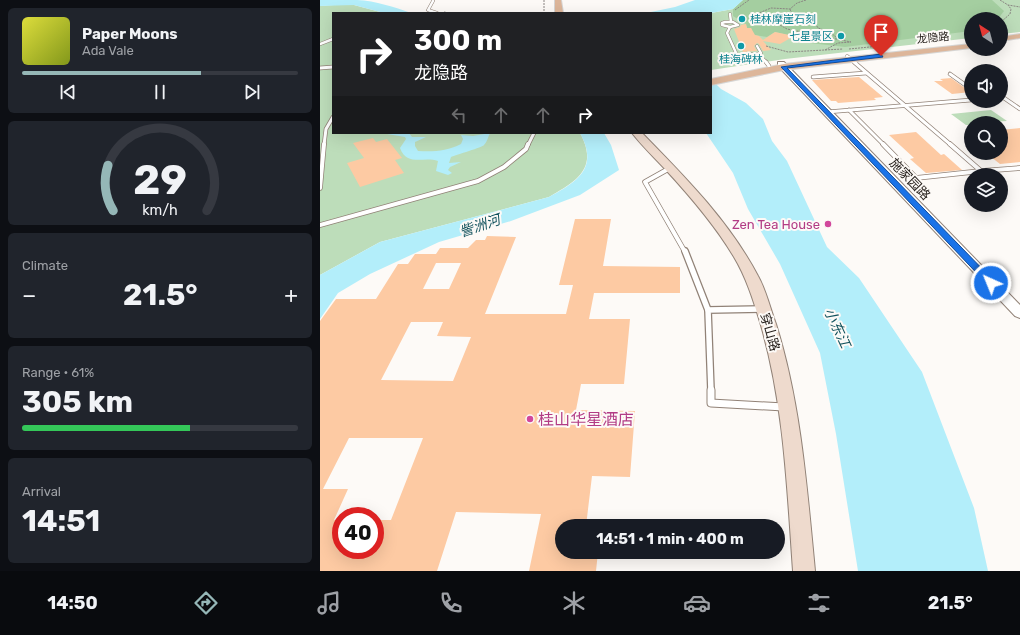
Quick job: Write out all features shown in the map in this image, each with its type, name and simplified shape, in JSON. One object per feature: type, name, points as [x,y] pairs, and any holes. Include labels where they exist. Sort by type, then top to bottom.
[{"type":"main road","points":[[551,0],[552,12]]},
{"type":"main road","points":[[558,0],[559,12]]},
{"type":"main road","points":[[1008,37],[1020,36]]},
{"type":"main road","points":[[1008,41],[1020,40]]},
{"type":"main road","points":[[849,58],[964,43]]},
{"type":"main road","name":"龙隐路","points":[[729,76],[769,66],[964,47]]},
{"type":"main road","name":"龙隐路","points":[[729,76],[782,65]]},
{"type":"main road","points":[[712,77],[729,76]]},
{"type":"main road","points":[[712,82],[729,76]]},
{"type":"main road","name":"穿山路","points":[[638,134],[670,168],[727,235],[753,278],[774,339],[787,407],[804,571]]},
{"type":"street","name":"施家园路","points":[[782,65],[1018,308]]},
{"type":"lane","points":[[433,1],[428,10],[434,12]]},
{"type":"lane","points":[[730,14],[731,22]]},
{"type":"lane","points":[[731,22],[738,25],[730,27],[721,24],[731,22]]},
{"type":"lane","points":[[730,27],[727,33],[737,55],[758,54]]},
{"type":"lane","points":[[320,44],[332,39]]},
{"type":"lane","points":[[757,46],[761,53],[758,54]]},
{"type":"lane","points":[[758,54],[769,66]]},
{"type":"lane","points":[[849,58],[978,168]]},
{"type":"lane","points":[[320,68],[332,67]]},
{"type":"lane","points":[[813,77],[866,73]]},
{"type":"lane","points":[[950,74],[964,84]]},
{"type":"lane","points":[[827,112],[964,101]]},
{"type":"lane","points":[[1008,101],[1020,109]]},
{"type":"lane","points":[[849,110],[916,178],[964,173]]},
{"type":"lane","points":[[320,188],[326,129],[332,119]]},
{"type":"lane","points":[[320,225],[478,181],[504,167],[526,149],[534,134]]},
{"type":"lane","points":[[670,168],[645,182],[684,249],[708,310],[711,403],[787,407]]},
{"type":"lane","points":[[1008,169],[1020,168]]},
{"type":"lane","points":[[708,310],[763,309]]},
{"type":"path","points":[[544,0],[544,12]]},
{"type":"path","points":[[730,14],[749,0]]},
{"type":"path","points":[[790,9],[796,3],[806,0]]},
{"type":"path","points":[[1000,0],[1008,5],[1020,7]]},
{"type":"path","points":[[1008,5],[1011,9],[1008,16]]},
{"type":"path","points":[[824,51],[838,44],[851,42],[786,29],[760,13],[771,8],[790,9],[791,12],[815,23],[818,28],[830,32],[838,39]]},
{"type":"path","points":[[757,46],[770,46],[779,51],[788,52],[824,51],[882,46]]},
{"type":"green space","name":"七星景区","points":[[743,0],[1020,0],[1020,32],[1008,33],[1008,12],[964,12],[964,39],[785,59],[712,70],[712,13],[733,9]]},
{"type":"green space","name":"七星景区","points":[[743,0],[992,0],[1004,11],[964,12],[964,32],[845,47],[801,42],[804,39],[775,32],[767,37],[748,34],[752,30],[751,28],[747,28],[746,24],[733,16],[733,9]]},
{"type":"green space","points":[[354,5],[380,12],[332,12],[332,134],[580,134],[585,145],[587,156],[586,164],[582,172],[576,179],[549,197],[380,242],[320,275],[320,6]]},
{"type":"green space","points":[[991,110],[1000,116],[964,116],[964,124],[951,114]]},
{"type":"water","points":[[320,0],[357,0],[385,5],[408,12],[380,12],[354,5],[320,6]]},
{"type":"water","points":[[695,0],[743,0],[733,9],[712,13],[651,12],[675,7]]},
{"type":"water","name":"小东江","points":[[712,80],[721,89],[746,103],[763,119],[772,141],[787,161],[827,247],[859,278],[922,372],[974,508],[988,571],[858,571],[836,434],[820,353],[780,264],[748,209],[733,173],[707,134],[712,134]]},
{"type":"water","points":[[387,134],[410,134],[412,137],[426,137],[415,142],[415,146],[418,151],[430,151],[445,150],[461,144],[463,139],[461,135],[473,136],[490,134],[484,145],[451,157],[449,163],[461,162],[450,167],[448,170],[452,173],[448,175],[436,171],[438,161],[411,159],[403,154],[400,148],[406,139],[405,137]]},
{"type":"water","name":"訾洲河","points":[[580,134],[605,134],[611,145],[619,170],[580,195],[511,221],[439,242],[370,274],[338,293],[320,319],[320,275],[380,242],[549,197],[577,179],[582,172],[586,164],[587,156],[585,145]]},
{"type":"building","points":[[746,24],[747,28],[751,28],[755,35],[759,36],[763,40],[775,32],[794,36],[780,44],[763,41],[771,50],[763,51],[757,43],[754,46],[757,51],[743,52],[734,29]]},
{"type":"building","points":[[859,77],[883,97],[874,98],[876,100],[838,103],[836,101],[831,101],[812,80]]},
{"type":"building","points":[[951,78],[964,87],[964,93],[952,94],[934,81],[943,81],[940,79]]},
{"type":"building","points":[[1020,128],[1020,162],[1000,164],[995,160],[1008,160],[1008,129]]},
{"type":"building","points":[[916,132],[941,155],[944,154],[962,170],[926,173],[910,159],[914,158],[889,135]]},
{"type":"building","points":[[373,138],[376,142],[387,139],[402,158],[395,160],[404,173],[360,187],[347,163],[364,158],[353,143]]},
{"type":"building","points":[[575,219],[611,219],[603,266],[680,267],[680,293],[594,293],[589,319],[630,319],[624,384],[581,384],[576,410],[635,411],[630,477],[592,476],[587,519],[555,519],[555,559],[597,559],[596,571],[529,571],[541,514],[456,512],[437,571],[320,571],[320,321],[336,299],[376,299],[398,264],[408,264],[415,254],[436,254],[440,248],[468,248],[476,240],[485,240],[487,236],[516,237],[485,314],[566,314],[573,285],[559,285]],"holes":[[[436,263],[461,263],[449,289],[423,289]],[[411,322],[443,322],[437,336],[471,337],[453,381],[381,380]],[[349,438],[423,438],[391,520],[384,520],[384,559],[332,559],[332,507],[340,507],[348,489],[323,489]]]},
{"type":"place","name":"桂林摩崖石刻","points":[[742,19]]},
{"type":"place","name":"七星景区","points":[[841,36]]},
{"type":"place","name":"桂海碑林","points":[[741,46]]},
{"type":"place","name":"Zen Tea House","points":[[828,224]]},
{"type":"place","name":"桂山华星酒店","points":[[530,419]]},
{"type":"route","points":[[881,56],[784,67],[991,283]]}]
